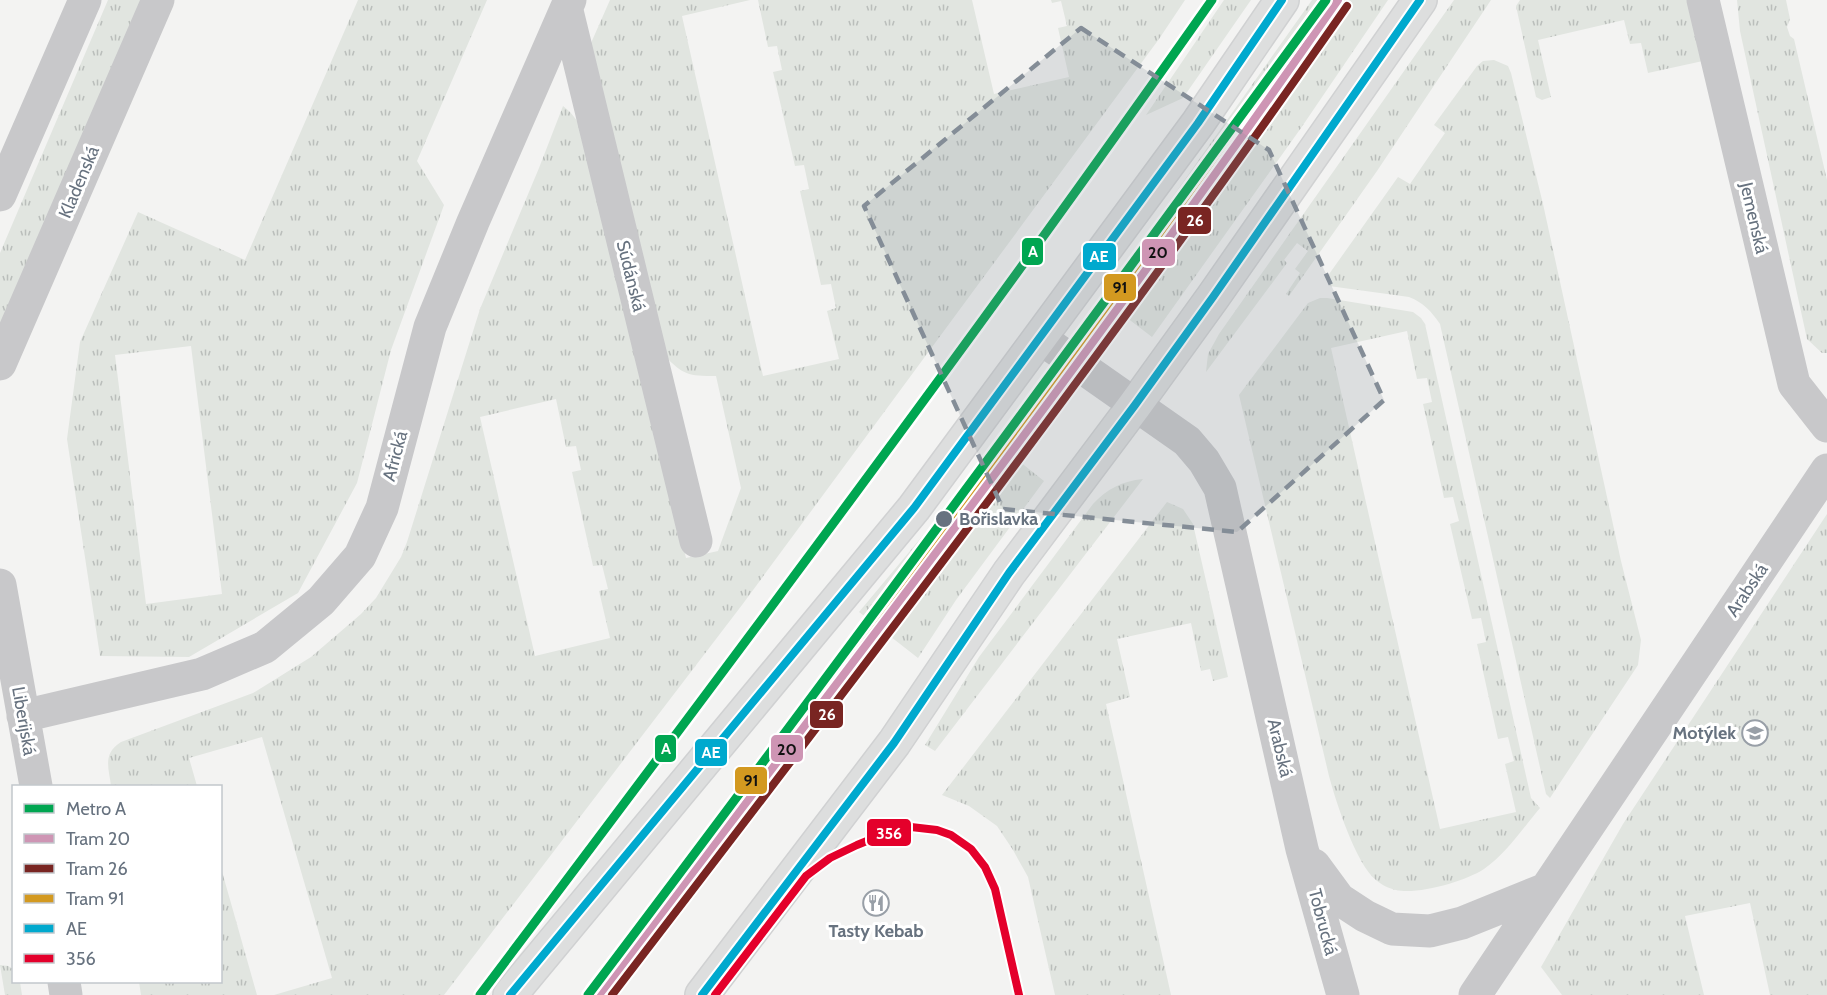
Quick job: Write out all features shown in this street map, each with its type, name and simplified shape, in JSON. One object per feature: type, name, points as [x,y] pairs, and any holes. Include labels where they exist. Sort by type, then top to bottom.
[{"type":"main road","points":[[510,995],[914,508],[1198,123],[1282,0]]},
{"type":"main road","points":[[702,995],[894,743],[1009,573],[1213,297],[1420,0]]},
{"type":"street","points":[[0,195],[85,0]]},
{"type":"street","name":"Kladenská","points":[[0,364],[158,0]]},
{"type":"street","name":"Jemenská","points":[[1703,0],[1794,384],[1827,426]]},
{"type":"street","name":"Súdánská","points":[[569,6],[696,541]]},
{"type":"street","name":"Africká","points":[[23,716],[202,674],[265,647],[321,601],[360,556],[382,508],[430,327],[473,222],[569,6]]},
{"type":"street","name":"Arabská","points":[[1040,338],[1187,441],[1204,461],[1220,488],[1302,849],[1339,899],[1365,916],[1392,928],[1430,931],[1462,923],[1546,889]]},
{"type":"street","name":"Arabská","points":[[1475,995],[1827,470]]},
{"type":"street","name":"Liberijská","points":[[0,585],[36,785]]},
{"type":"street","name":"Tobrucká","points":[[1302,849],[1343,995]]},
{"type":"highlighted area","points":[[1081,28],[1269,150],[1384,400],[1237,532],[1003,509],[864,206]]},
{"type":"green space","points":[[108,0],[145,0],[0,326],[0,253]]},
{"type":"green space","points":[[358,0],[487,0],[417,161],[444,205],[391,350],[357,483],[298,593],[189,657],[100,656],[67,439],[80,342],[138,212],[245,260]],"holes":[[[191,346],[222,594],[146,604],[115,355]]]},
{"type":"green space","points":[[610,0],[750,0],[682,16],[763,376],[839,359],[827,311],[836,308],[831,284],[821,285],[800,191],[809,189],[804,165],[795,166],[773,72],[782,70],[777,46],[768,47],[758,0],[972,0],[994,94],[1069,77],[1058,28],[1067,26],[1061,1],[1052,3],[1051,0],[1185,0],[1159,39],[742,605],[444,995],[274,995],[332,978],[262,737],[189,758],[197,785],[111,785],[109,756],[121,742],[253,693],[311,657],[376,598],[401,557],[407,542],[480,309],[563,106],[578,123],[593,157],[686,558],[718,551],[741,488],[716,376],[687,373],[676,367],[664,355],[591,43]],"holes":[[[556,399],[566,447],[576,446],[581,470],[572,472],[593,566],[602,565],[608,589],[599,591],[610,638],[535,656],[480,417]]]},
{"type":"green space","points":[[1224,0],[1251,0],[1183,98],[1146,115]]},
{"type":"green space","points":[[1312,0],[1388,0],[1301,128],[1152,337],[1101,298]]},
{"type":"green space","points":[[1454,0],[1491,0],[1377,171],[1289,296],[1286,294],[1300,273],[1295,269],[1308,251],[1297,243],[1284,260],[1287,263],[1206,372],[1208,354],[1219,334]]},
{"type":"green space","points":[[1520,0],[1698,0],[1712,59],[1648,73],[1641,43],[1630,44],[1624,20],[1538,40],[1551,97],[1542,100],[1536,97],[1516,6]]},
{"type":"green space","points":[[1737,0],[1786,0],[1790,19],[1787,27],[1790,36],[1794,39],[1827,180],[1827,353],[1822,353],[1807,339],[1740,31]]},
{"type":"green space","points":[[1494,60],[1508,66],[1511,73],[1543,204],[1621,561],[1641,640],[1638,665],[1550,798],[1546,794],[1440,324],[1427,308],[1409,297],[1329,286],[1327,277],[1398,177],[1410,184],[1445,133],[1434,125],[1477,66],[1483,61]]},
{"type":"green space","points":[[1327,298],[1413,312],[1425,324],[1531,798],[1540,808],[1507,848],[1484,869],[1454,882],[1429,889],[1396,890],[1376,880],[1361,861],[1336,801],[1239,395],[1308,303]],"holes":[[[1407,331],[1417,379],[1427,378],[1432,402],[1423,404],[1444,498],[1453,497],[1459,521],[1450,524],[1472,619],[1481,618],[1486,642],[1477,644],[1498,739],[1508,737],[1514,761],[1505,764],[1516,812],[1440,829],[1331,348]]]},
{"type":"green space","points":[[995,442],[1044,481],[956,600],[918,658],[859,612],[930,527]]},
{"type":"green space","points":[[1143,479],[935,751],[925,745],[979,657],[1093,504],[1115,487]]},
{"type":"green space","points":[[1167,502],[1183,509],[1193,524],[1228,677],[1213,681],[1210,669],[1201,671],[1191,623],[1117,639],[1130,697],[1106,704],[1171,995],[1055,995],[1028,877],[1013,850],[997,826],[969,806],[942,795]]},
{"type":"green space","name":"Motýlek","points":[[1827,514],[1827,995],[1770,995],[1750,903],[1685,916],[1704,995],[1562,995],[1541,967],[1623,824]]},
{"type":"green space","points":[[222,872],[257,995],[141,995],[139,983],[222,983]]},
{"type":"green space","points":[[0,965],[12,968],[12,983],[20,983],[22,995],[5,995]]},
{"type":"metro line","name":"A","points":[[480,995],[942,376],[1212,0]]},
{"type":"metro line","name":"A","points":[[588,995],[959,499],[1326,0]]},
{"type":"tram line","name":"91","points":[[591,989],[964,499],[1147,251],[1325,0]]},
{"type":"tram line","name":"20","points":[[599,995],[1067,378],[1338,0]]},
{"type":"tram line","name":"26","points":[[612,995],[1077,382],[1347,6]]},
{"type":"transit line","name":"AE","points":[[510,995],[914,508],[1198,123],[1282,0]]},
{"type":"transit line","name":"AE","points":[[702,995],[894,743],[1009,573],[1213,297],[1420,0]]},
{"type":"transit line","name":"356","points":[[715,995],[806,876],[830,858],[857,845],[884,834],[911,827],[937,830],[951,835],[971,849],[985,867],[995,889],[1019,995]]},
{"type":"place","name":"Bořislavka","points":[[944,519]]},
{"type":"place","name":"Motýlek","points":[[1755,733]]},
{"type":"place","name":"Tasty Kebab","points":[[876,903]]}]
